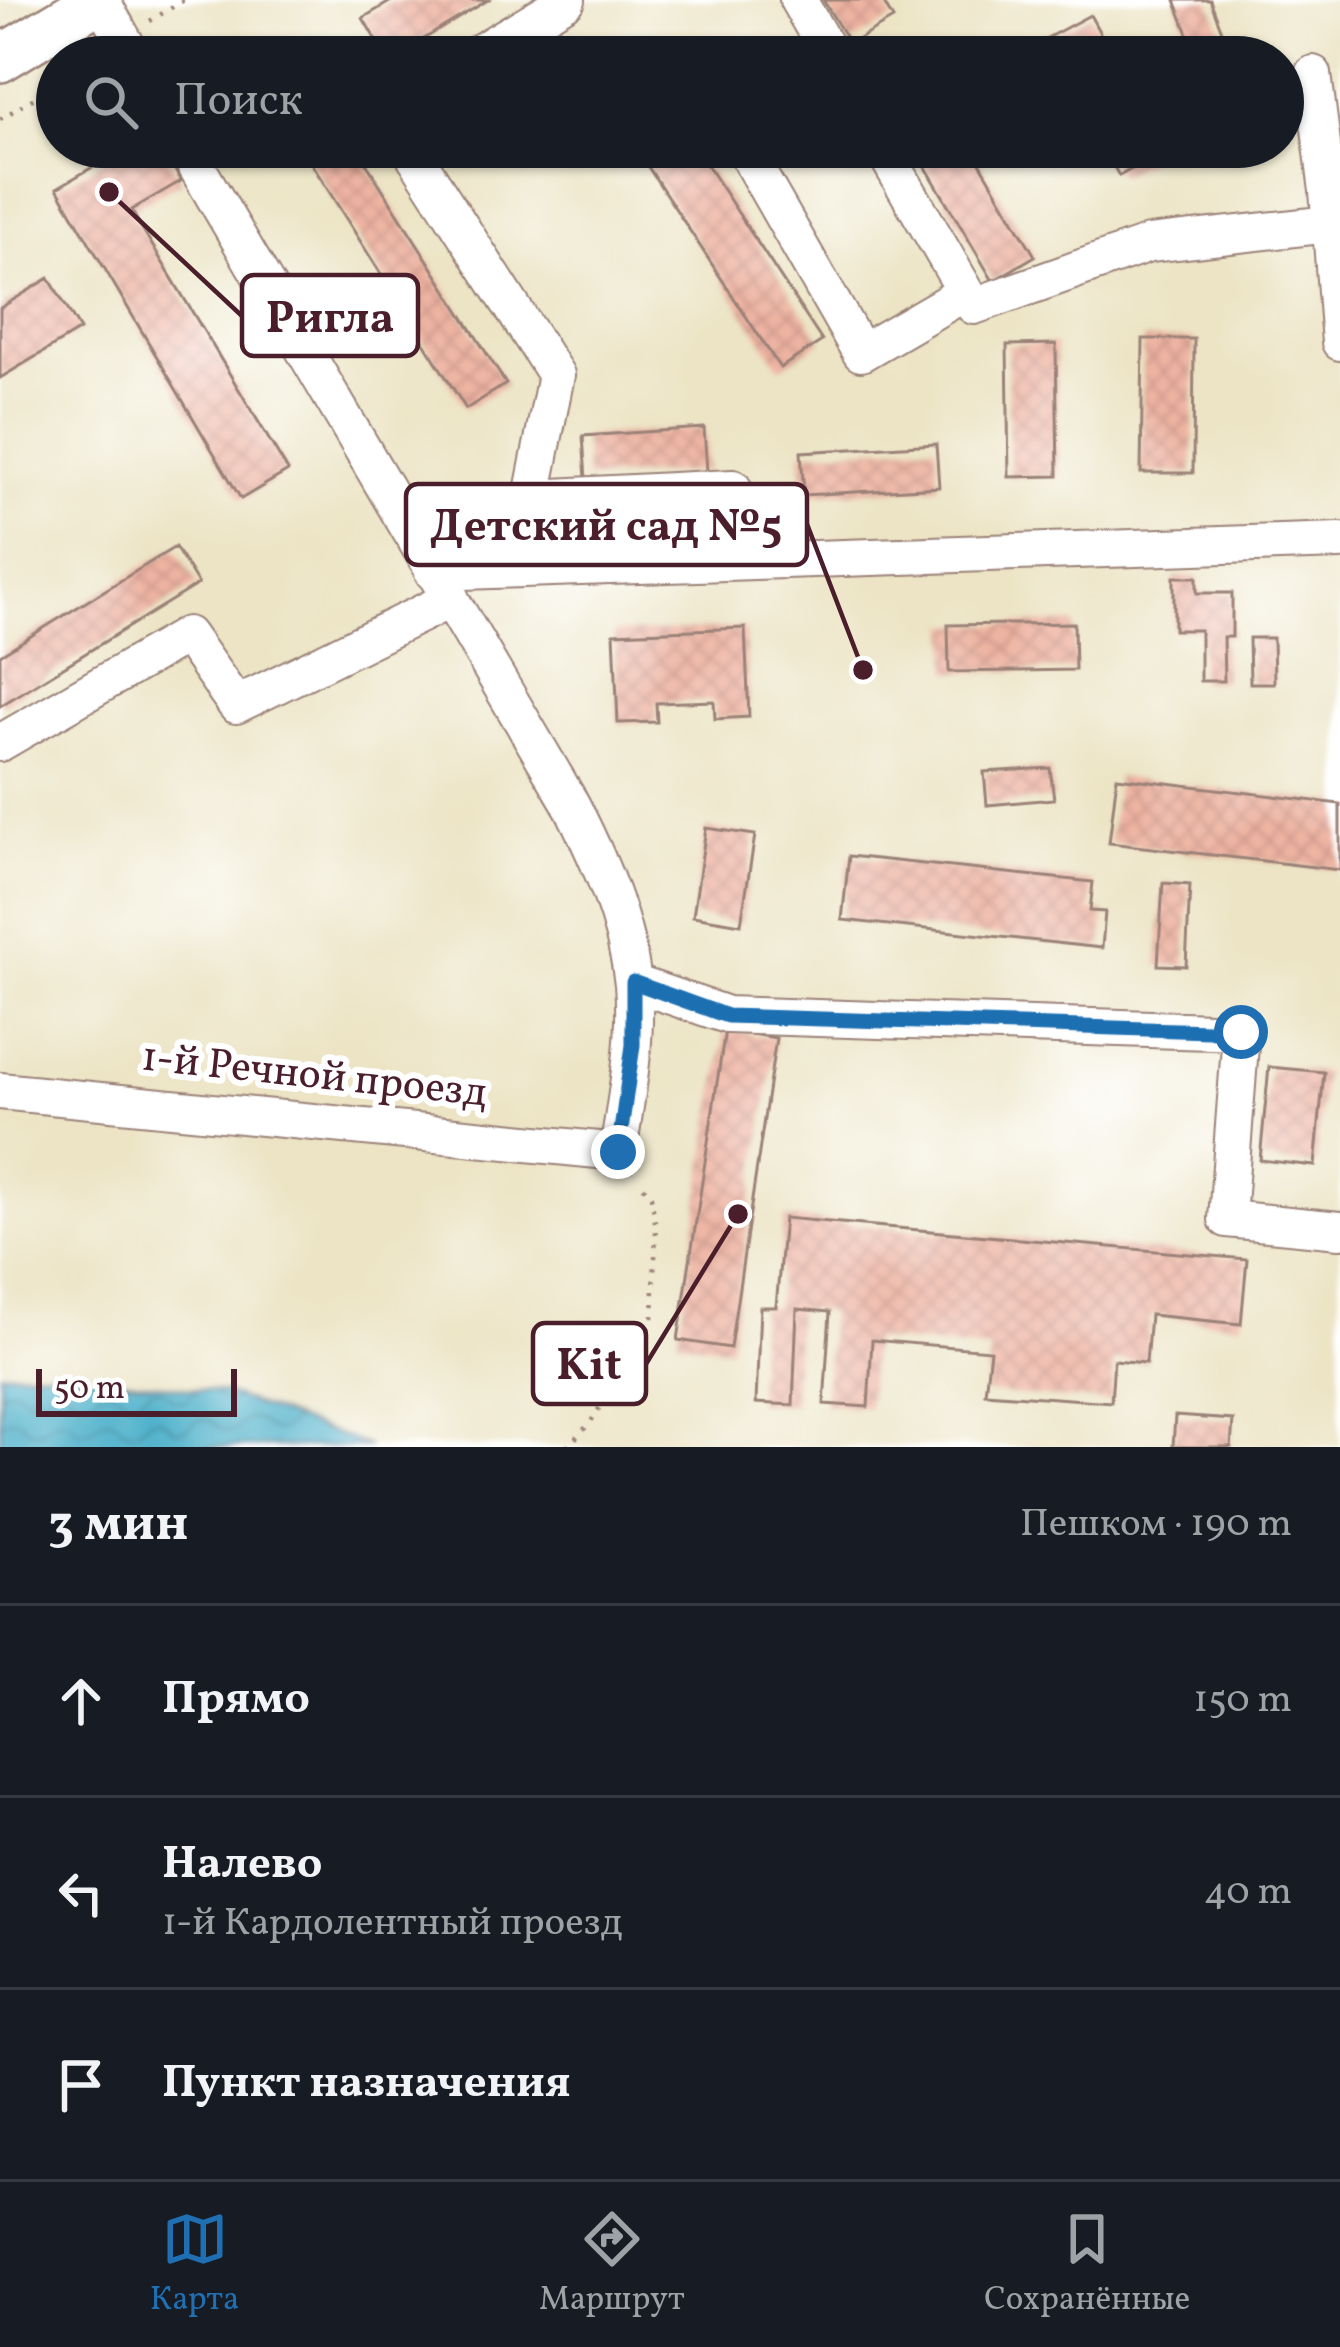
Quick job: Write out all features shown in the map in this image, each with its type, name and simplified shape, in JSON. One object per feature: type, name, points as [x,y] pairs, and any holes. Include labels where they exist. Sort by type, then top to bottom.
[{"type":"main road","points":[[39,36],[100,0]]},
{"type":"main road","points":[[0,59],[36,38]]},
{"type":"street","points":[[100,0],[121,36]]},
{"type":"street","points":[[507,36],[566,0]]},
{"type":"street","points":[[798,0],[810,36]]},
{"type":"street","points":[[1313,74],[1340,342]]},
{"type":"street","points":[[197,168],[572,806],[609,880],[633,982],[633,1045],[618,1152]]},
{"type":"street","points":[[423,168],[556,375],[518,568]]},
{"type":"street","points":[[754,168],[861,353],[966,292]]},
{"type":"street","points":[[894,168],[974,306],[1149,244],[1330,224]]},
{"type":"street","points":[[532,498],[734,488],[736,561]]},
{"type":"street","points":[[0,743],[187,635],[236,705],[442,585],[518,568],[1340,541]]},
{"type":"street","points":[[633,982],[727,1016],[1241,1032],[1227,1219],[1340,1230]]},
{"type":"street","name":"1-й Речной проезд","points":[[0,1090],[618,1152]]},
{"type":"path","points":[[0,119],[36,97]]},
{"type":"path","points":[[567,1447],[590,1423],[653,1321],[656,1228],[651,1196],[618,1152]]},
{"type":"water","points":[[55,1371],[225,1393],[370,1447],[0,1447],[0,1372]]},
{"type":"building","points":[[393,0],[488,0],[429,36],[374,36],[363,18]]},
{"type":"building","points":[[823,0],[882,0],[893,19],[864,36],[845,36]]},
{"type":"building","points":[[1175,0],[1210,0],[1224,36],[1189,36]]},
{"type":"building","points":[[1090,15],[1102,36],[1051,36]]},
{"type":"building","points":[[91,168],[174,168],[181,181],[131,210],[288,471],[241,499],[57,188]]},
{"type":"building","points":[[314,168],[369,168],[506,384],[466,409]]},
{"type":"building","points":[[649,168],[709,168],[822,341],[780,368]]},
{"type":"building","points":[[926,168],[983,168],[1035,256],[993,281]]},
{"type":"building","points":[[49,278],[80,330],[0,378],[0,308]]},
{"type":"building","points":[[1143,339],[1194,339],[1193,473],[1141,473]]},
{"type":"building","points":[[1056,344],[1058,476],[1009,477],[1007,345]]},
{"type":"building","points":[[704,428],[707,471],[586,479],[583,436]]},
{"type":"building","points":[[936,444],[939,487],[804,495],[801,452]]},
{"type":"building","points":[[175,547],[198,584],[0,706],[0,655]]},
{"type":"building","points":[[1174,577],[1197,577],[1197,593],[1232,593],[1232,637],[1223,637],[1224,681],[1200,681],[1200,630],[1174,630]]},
{"type":"building","points":[[1074,623],[1075,670],[949,672],[948,625]]},
{"type":"building","points":[[745,628],[749,717],[715,719],[714,701],[656,703],[657,722],[618,723],[614,633]]},
{"type":"building","points":[[1249,638],[1273,638],[1274,683],[1250,683]]},
{"type":"building","points":[[1050,768],[1054,799],[987,805],[984,772]]},
{"type":"building","points":[[1117,777],[1340,804],[1340,870],[1109,843]]},
{"type":"building","points":[[706,828],[755,835],[741,924],[693,916]]},
{"type":"building","points":[[849,856],[1093,882],[1090,911],[1105,912],[1102,948],[842,920]]},
{"type":"building","points":[[1163,883],[1190,885],[1186,966],[1158,965]]},
{"type":"building","points":[[725,1030],[776,1038],[730,1348],[678,1340]]},
{"type":"building","points":[[1269,1067],[1324,1072],[1315,1166],[1260,1160]]},
{"type":"building","points":[[784,1218],[1247,1259],[1241,1324],[1150,1315],[1146,1363],[1114,1360],[1111,1402],[985,1393],[990,1350],[872,1340],[868,1407],[824,1404],[830,1312],[797,1309],[793,1405],[756,1403],[760,1307],[776,1307]]},
{"type":"building","points":[[1175,1416],[1233,1420],[1231,1447],[1173,1447]]},
{"type":"place","name":"Ригла","points":[[109,192]]},
{"type":"place","name":"Детский сад №5","points":[[863,670]]},
{"type":"place","name":"Kit","points":[[738,1214]]},
{"type":"route","points":[[618,1152],[633,1045],[633,982],[727,1016],[1241,1032]]}]
